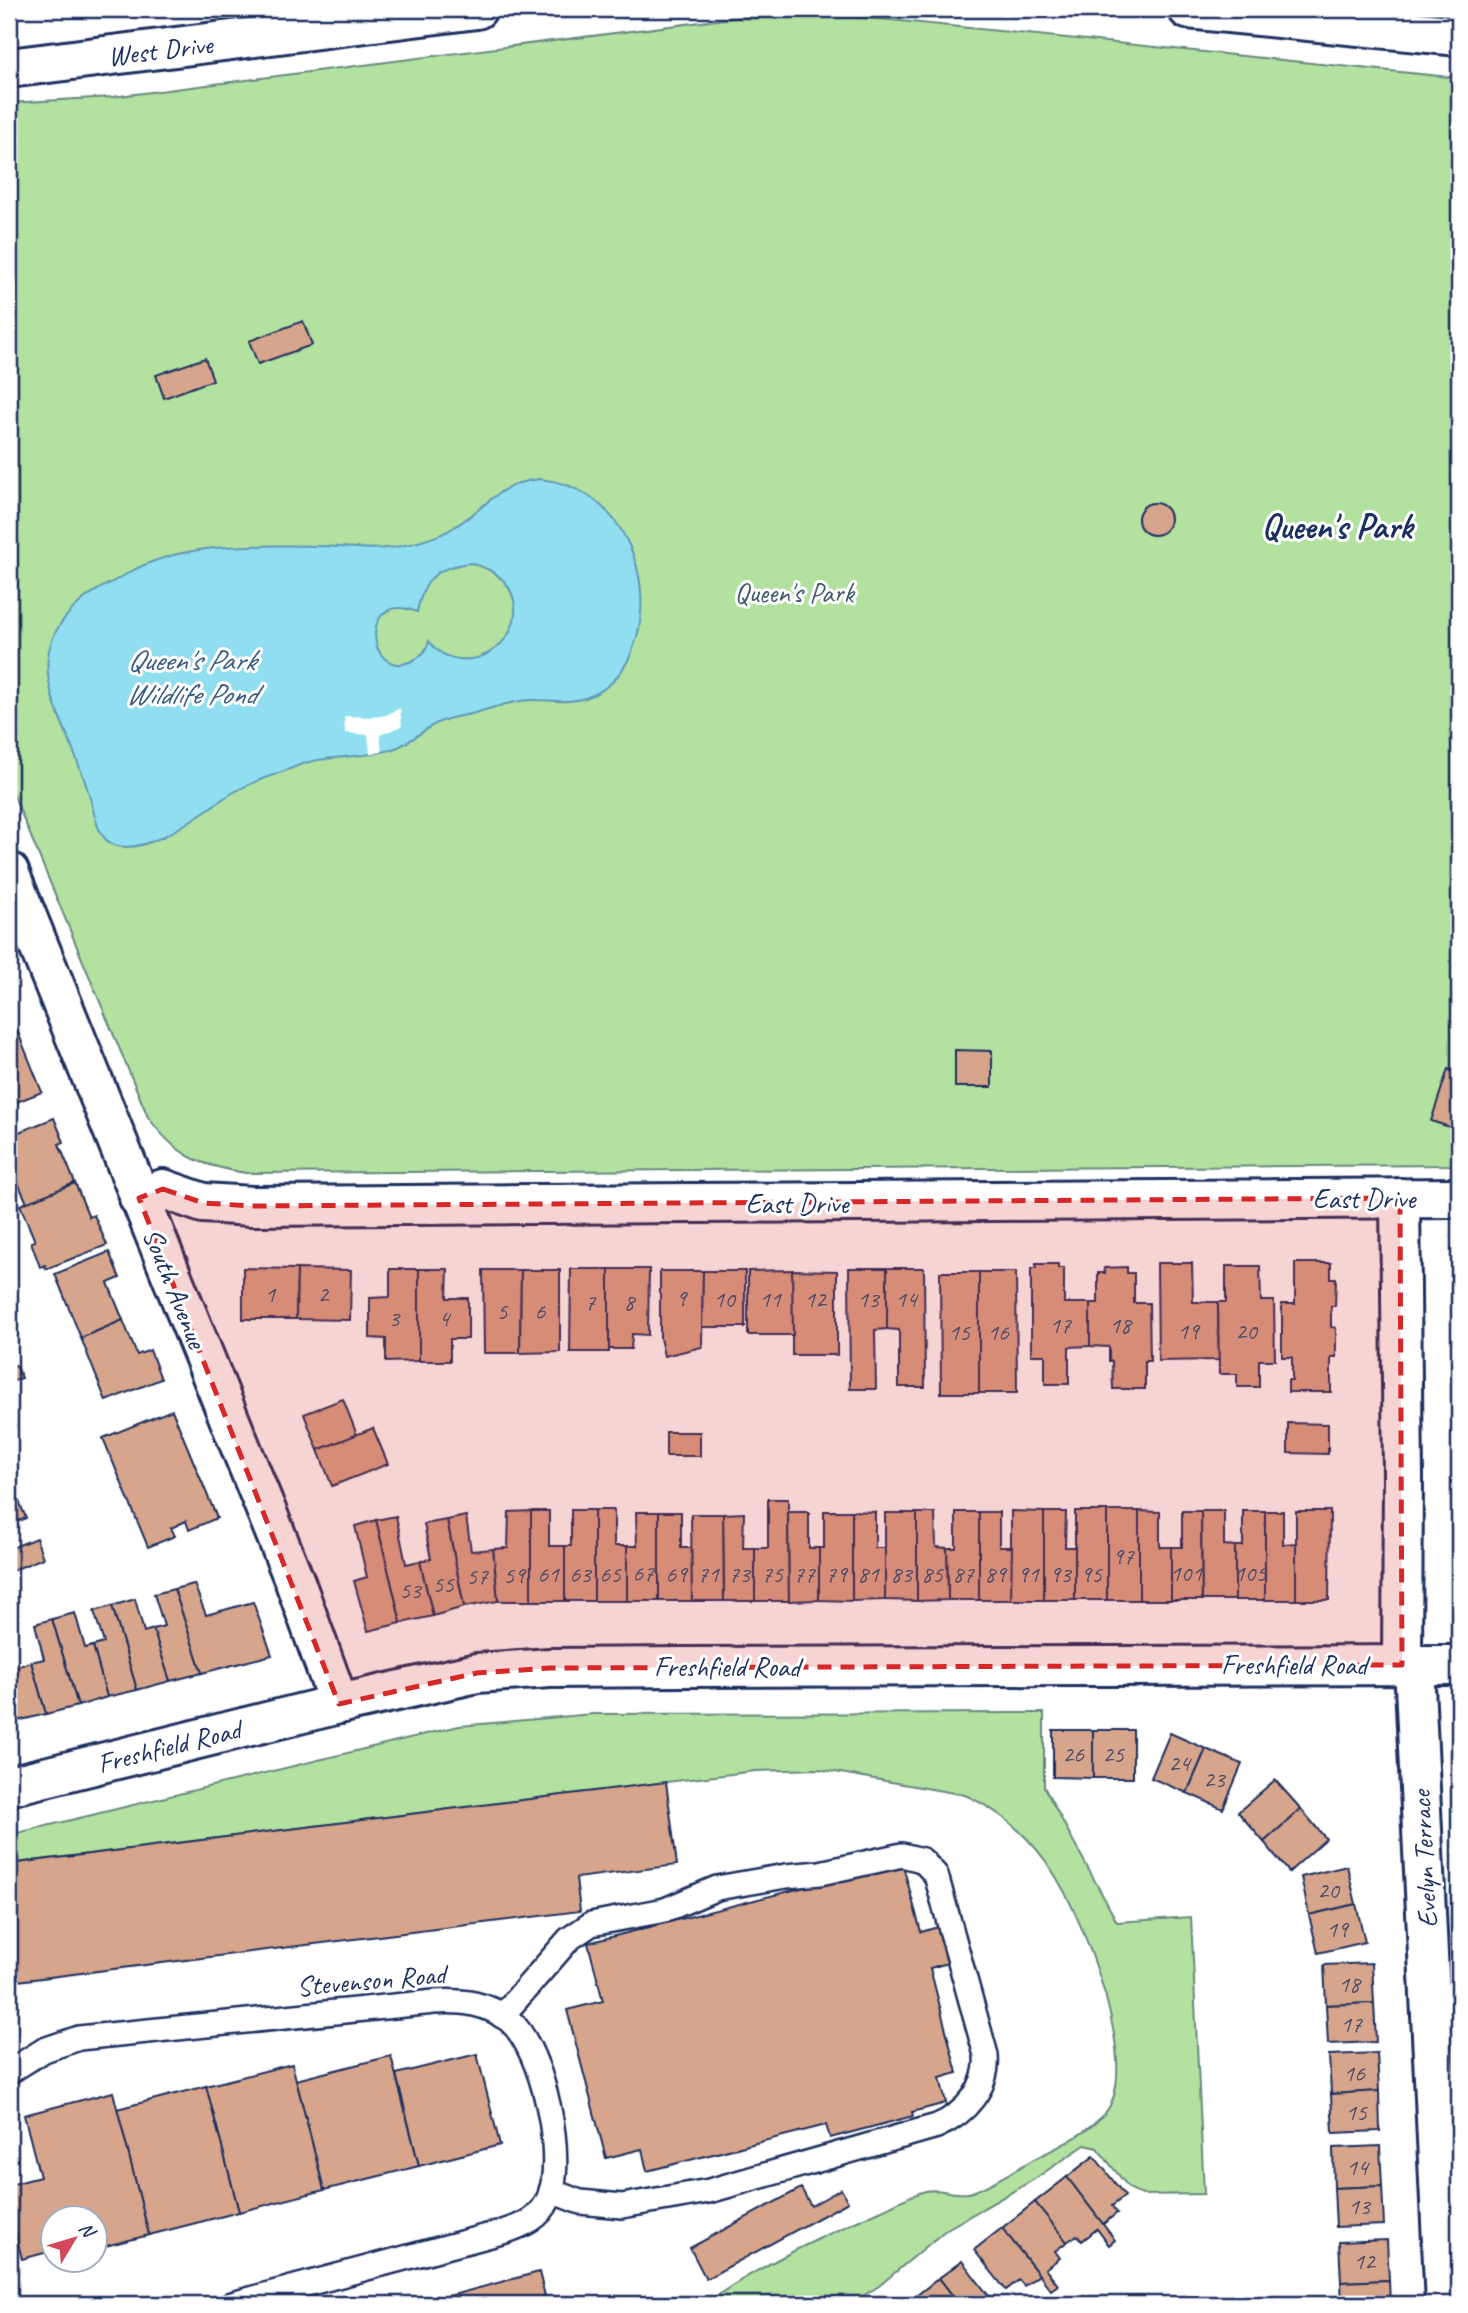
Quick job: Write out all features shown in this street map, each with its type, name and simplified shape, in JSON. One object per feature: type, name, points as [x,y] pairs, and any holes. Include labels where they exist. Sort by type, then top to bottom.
[{"type":"street","name":"West Drive","points":[[9,68],[477,9]]},
{"type":"street","points":[[1188,9],[1459,36]]},
{"type":"street","name":"South Avenue","points":[[9,872],[295,1582],[339,1704]]},
{"type":"street","name":"East Drive","points":[[139,1198],[163,1189],[203,1203],[252,1206],[1459,1198]]},
{"type":"street","name":"Evelyn Terrace","points":[[1400,1198],[1408,1665],[1445,2304]]},
{"type":"street","name":"Freshfield Road","points":[[9,1786],[339,1704],[477,1673],[550,1668],[1459,1665]]},
{"type":"lane","points":[[232,2304],[521,2226],[538,2214],[551,2191],[580,2202],[600,2205],[634,2204],[709,2191],[937,2126],[959,2114],[982,2084],[987,2063],[936,1875],[922,1860],[902,1855],[820,1873],[717,1888],[665,1910],[591,1924],[569,1939],[502,2016]]},
{"type":"lane","name":"Stevenson Road","points":[[9,2072],[44,2050],[79,2038],[450,2001],[481,2005],[513,2024],[523,2038],[545,2090],[553,2145],[551,2191]]},
{"type":"highlighted area","points":[[163,1189],[203,1203],[252,1206],[1400,1198],[1402,1665],[550,1668],[477,1673],[339,1704],[139,1198]]},
{"type":"green space","name":"Queen's Park","points":[[780,12],[891,20],[1459,78],[1459,1165],[246,1173],[190,1157],[169,1142],[148,1117],[9,784],[9,103],[112,97]]},
{"type":"green space","points":[[1044,1713],[1044,1787],[1117,1922],[1191,1917],[1204,2194],[1142,2195],[1129,2188],[1097,2148],[1085,2145],[1033,2180],[947,2229],[879,2286],[850,2304],[705,2304],[791,2252],[909,2197],[931,2190],[968,2193],[991,2183],[1081,2134],[1105,2113],[1113,2098],[1117,2080],[1117,2058],[1110,2013],[1082,1930],[1059,1882],[1045,1861],[1011,1823],[990,1808],[965,1795],[818,1769],[755,1771],[9,1864],[9,1835],[459,1726],[593,1714]]},
{"type":"water","name":"Queen's Park Wildlife Pond","points":[[539,479],[554,481],[593,499],[614,519],[629,545],[639,579],[641,614],[637,637],[628,661],[604,689],[581,699],[509,703],[439,722],[388,751],[303,764],[244,787],[173,832],[142,845],[114,845],[105,838],[97,824],[82,772],[54,701],[47,668],[52,639],[70,612],[84,599],[146,564],[192,551],[267,545],[379,549],[416,543],[453,528],[504,490]],"holes":[[[471,563],[489,570],[504,581],[512,594],[514,622],[500,645],[475,658],[460,659],[442,653],[429,641],[423,653],[412,661],[397,664],[385,659],[378,648],[375,635],[377,622],[385,612],[398,608],[417,612],[423,591],[433,576],[440,571]]]},
{"type":"pier","points":[[400,708],[402,726],[380,735],[382,752],[370,754],[368,735],[345,733],[344,716],[373,717],[386,715]]},
{"type":"building","points":[[303,321],[312,345],[258,364],[249,341]]},
{"type":"building","points":[[205,358],[213,380],[164,398],[156,375]]},
{"type":"building","points":[[1154,503],[1165,508],[1170,519],[1165,530],[1154,535],[1143,530],[1138,519],[1143,508]]},
{"type":"building","points":[[9,1010],[42,1092],[9,1105]]},
{"type":"building","points":[[955,1050],[992,1051],[992,1087],[955,1087]]},
{"type":"building","points":[[1448,1069],[1459,1072],[1459,1130],[1431,1121]]},
{"type":"building","points":[[54,1118],[64,1142],[59,1144],[75,1183],[27,1203],[9,1163],[9,1136]]},
{"type":"building","points":[[75,1183],[89,1217],[94,1215],[107,1245],[46,1269],[45,1265],[40,1267],[31,1242],[35,1241],[20,1205]]},
{"type":"building","points":[[109,1252],[120,1278],[108,1283],[123,1320],[81,1338],[55,1274]]},
{"type":"building","points":[[1157,1263],[1192,1263],[1193,1302],[1218,1302],[1219,1360],[1158,1361]]},
{"type":"building","points":[[1295,1263],[1331,1263],[1331,1278],[1336,1278],[1335,1306],[1331,1306],[1331,1327],[1336,1328],[1336,1357],[1331,1357],[1331,1392],[1288,1392],[1288,1380],[1292,1380],[1292,1357],[1282,1357],[1282,1304],[1295,1304]]},
{"type":"building","points":[[1036,1264],[1058,1264],[1058,1268],[1064,1268],[1064,1303],[1090,1303],[1090,1346],[1069,1347],[1069,1384],[1045,1384],[1045,1355],[1031,1355],[1031,1268],[1036,1268]]},
{"type":"building","points":[[1226,1266],[1260,1266],[1261,1301],[1274,1301],[1275,1360],[1259,1360],[1259,1387],[1237,1387],[1237,1374],[1219,1374],[1218,1302],[1226,1302]]},
{"type":"building","points":[[1127,1267],[1127,1273],[1134,1273],[1134,1303],[1149,1303],[1150,1361],[1145,1361],[1145,1389],[1113,1389],[1109,1347],[1090,1346],[1090,1303],[1098,1303],[1098,1273],[1105,1273],[1104,1268]]},
{"type":"building","points":[[243,1268],[297,1269],[296,1319],[243,1319]]},
{"type":"building","points":[[849,1268],[887,1268],[887,1329],[875,1330],[876,1389],[850,1389]]},
{"type":"building","points":[[887,1268],[924,1268],[925,1387],[899,1387],[899,1330],[887,1329]]},
{"type":"building","points":[[297,1269],[351,1270],[350,1320],[296,1319]]},
{"type":"building","points":[[390,1269],[419,1269],[419,1361],[386,1362],[386,1339],[370,1338],[370,1298],[390,1297]]},
{"type":"building","points":[[419,1269],[448,1269],[447,1298],[468,1298],[468,1339],[450,1339],[450,1361],[419,1361]]},
{"type":"building","points":[[571,1269],[609,1269],[609,1352],[570,1352]]},
{"type":"building","points":[[609,1269],[649,1269],[648,1335],[632,1334],[631,1349],[609,1349]]},
{"type":"building","points":[[483,1270],[521,1270],[520,1353],[484,1353]]},
{"type":"building","points":[[521,1270],[560,1270],[560,1352],[520,1353]]},
{"type":"building","points":[[792,1270],[837,1271],[837,1355],[792,1355]]},
{"type":"building","points":[[792,1270],[793,1335],[748,1335],[748,1271]]},
{"type":"building","points":[[660,1271],[703,1271],[702,1347],[664,1356],[660,1338]]},
{"type":"building","points":[[703,1271],[745,1271],[745,1327],[702,1327]]},
{"type":"building","points":[[940,1272],[979,1272],[979,1393],[941,1393]]},
{"type":"building","points":[[979,1272],[1016,1272],[1017,1393],[979,1393]]},
{"type":"building","points":[[123,1320],[137,1355],[150,1350],[161,1379],[106,1401],[81,1338]]},
{"type":"building","points":[[16,1365],[22,1378],[9,1383],[9,1368]]},
{"type":"building","points":[[343,1399],[357,1435],[318,1450],[304,1414]]},
{"type":"building","points":[[172,1410],[217,1518],[189,1530],[186,1521],[171,1528],[175,1536],[148,1547],[103,1438]]},
{"type":"building","points":[[1288,1423],[1328,1424],[1328,1454],[1288,1453]]},
{"type":"building","points":[[373,1428],[388,1464],[332,1486],[318,1450]]},
{"type":"building","points":[[666,1432],[700,1432],[700,1456],[666,1456]]},
{"type":"building","points":[[18,1499],[26,1518],[9,1525],[9,1503]]},
{"type":"building","points":[[768,1499],[788,1499],[789,1601],[755,1601],[755,1548],[768,1548]]},
{"type":"building","points":[[571,1510],[594,1510],[594,1601],[565,1601],[565,1546],[571,1546]]},
{"type":"building","points":[[594,1510],[614,1510],[614,1546],[627,1546],[627,1601],[594,1601]]},
{"type":"building","points":[[531,1511],[531,1601],[498,1601],[493,1549],[508,1548],[509,1512]]},
{"type":"building","points":[[531,1511],[549,1511],[549,1546],[565,1546],[565,1601],[531,1601]]},
{"type":"building","points":[[824,1511],[852,1511],[852,1601],[819,1600],[819,1548],[824,1548]]},
{"type":"building","points":[[852,1511],[875,1512],[875,1548],[885,1548],[885,1600],[852,1601]]},
{"type":"building","points":[[1011,1511],[1044,1512],[1044,1600],[1011,1600]]},
{"type":"building","points":[[1075,1511],[1107,1511],[1107,1600],[1075,1600]]},
{"type":"building","points":[[1107,1511],[1139,1511],[1139,1600],[1107,1600]]},
{"type":"building","points":[[1139,1511],[1160,1512],[1160,1547],[1171,1547],[1171,1600],[1139,1600]]},
{"type":"building","points":[[1182,1511],[1201,1511],[1202,1600],[1171,1600],[1171,1547],[1182,1547]]},
{"type":"building","points":[[1201,1511],[1224,1511],[1224,1545],[1235,1546],[1235,1600],[1202,1600]]},
{"type":"building","points":[[1243,1511],[1265,1511],[1265,1600],[1235,1600],[1235,1546],[1243,1546]]},
{"type":"building","points":[[1265,1511],[1283,1511],[1283,1544],[1296,1543],[1296,1600],[1265,1600]]},
{"type":"building","points":[[1296,1511],[1330,1511],[1329,1600],[1296,1600]]},
{"type":"building","points":[[636,1512],[659,1512],[659,1601],[627,1601],[627,1546],[637,1546]]},
{"type":"building","points":[[659,1512],[681,1512],[681,1548],[692,1548],[692,1601],[659,1601]]},
{"type":"building","points":[[788,1512],[809,1512],[809,1548],[819,1548],[819,1600],[789,1601]]},
{"type":"building","points":[[956,1512],[979,1512],[979,1600],[948,1600],[947,1548],[956,1548]]},
{"type":"building","points":[[979,1512],[999,1512],[999,1547],[1012,1547],[1011,1600],[979,1600]]},
{"type":"building","points":[[1044,1512],[1066,1512],[1065,1547],[1075,1547],[1075,1600],[1044,1600]]},
{"type":"building","points":[[744,1513],[743,1548],[755,1548],[755,1601],[724,1601],[723,1514]]},
{"type":"building","points":[[885,1513],[917,1513],[917,1601],[885,1600]]},
{"type":"building","points":[[917,1513],[935,1513],[936,1547],[947,1548],[948,1600],[917,1601]]},
{"type":"building","points":[[691,1514],[723,1514],[724,1601],[692,1601]]},
{"type":"building","points":[[396,1516],[406,1564],[420,1561],[433,1616],[401,1623],[376,1520]]},
{"type":"building","points":[[466,1516],[471,1551],[493,1549],[498,1601],[464,1607],[447,1520]]},
{"type":"building","points":[[376,1520],[401,1623],[368,1631],[354,1581],[367,1577],[355,1526]]},
{"type":"building","points":[[447,1520],[464,1607],[433,1616],[420,1561],[431,1559],[424,1524]]},
{"type":"building","points":[[36,1538],[43,1558],[9,1572],[9,1549]]},
{"type":"building","points":[[194,1584],[206,1615],[253,1602],[272,1655],[202,1673],[174,1589]]},
{"type":"building","points":[[174,1589],[202,1673],[170,1681],[153,1629],[164,1626],[154,1594]]},
{"type":"building","points":[[135,1599],[144,1632],[153,1629],[170,1681],[137,1690],[112,1606]]},
{"type":"building","points":[[112,1606],[137,1690],[107,1697],[93,1646],[104,1643],[94,1611]]},
{"type":"building","points":[[75,1613],[85,1648],[93,1646],[107,1697],[78,1706],[52,1619]]},
{"type":"building","points":[[52,1619],[78,1706],[46,1714],[31,1662],[44,1659],[35,1624]]},
{"type":"building","points":[[31,1662],[46,1714],[17,1721],[9,1699],[9,1669]]},
{"type":"building","points":[[1053,1730],[1093,1730],[1093,1778],[1053,1777]]},
{"type":"building","points":[[1093,1730],[1133,1730],[1133,1778],[1093,1778]]},
{"type":"building","points":[[1170,1733],[1206,1749],[1187,1793],[1151,1778]]},
{"type":"building","points":[[1206,1749],[1242,1764],[1223,1809],[1187,1793]]},
{"type":"building","points":[[1275,1780],[1301,1809],[1264,1842],[1238,1812]]},
{"type":"building","points":[[666,1782],[677,1865],[576,1878],[580,1911],[9,1982],[9,1864]]},
{"type":"building","points":[[1301,1809],[1326,1839],[1289,1872],[1264,1842]]},
{"type":"building","points":[[902,1862],[921,1932],[938,1927],[948,1963],[930,1968],[957,2073],[940,2078],[946,2103],[912,2112],[913,2116],[830,2138],[826,2125],[647,2171],[642,2149],[606,2158],[567,2010],[603,2001],[588,1943]]},
{"type":"building","points":[[1347,1866],[1356,1904],[1309,1915],[1301,1877]]},
{"type":"building","points":[[1356,1904],[1365,1942],[1318,1953],[1309,1915]]},
{"type":"building","points":[[1372,1963],[1374,2003],[1326,2005],[1324,1965]]},
{"type":"building","points":[[1374,2003],[1376,2042],[1328,2044],[1326,2005]]},
{"type":"building","points":[[1377,2053],[1379,2091],[1331,2094],[1329,2055]]},
{"type":"building","points":[[477,2054],[500,2145],[419,2166],[396,2074]]},
{"type":"building","points":[[391,2056],[419,2166],[324,2190],[296,2080]]},
{"type":"building","points":[[292,2064],[324,2190],[239,2212],[206,2086]]},
{"type":"building","points":[[206,2086],[239,2212],[149,2235],[117,2109]]},
{"type":"building","points":[[1379,2091],[1380,2131],[1333,2133],[1331,2094]]},
{"type":"building","points":[[113,2092],[149,2235],[108,2245],[108,2204],[38,2204],[38,2255],[22,2259],[9,2208],[9,2185],[40,2177],[24,2115]]},
{"type":"building","points":[[1380,2146],[1382,2186],[1334,2188],[1333,2148]]},
{"type":"building","points":[[1094,2156],[1125,2196],[1112,2206],[1117,2213],[1103,2224],[1067,2177]]},
{"type":"building","points":[[1067,2177],[1115,2240],[1109,2245],[1097,2229],[1082,2241],[1077,2235],[1067,2242],[1035,2202]]},
{"type":"building","points":[[1382,2186],[1384,2225],[1336,2227],[1334,2188]]},
{"type":"building","points":[[801,2188],[811,2206],[841,2189],[848,2202],[706,2279],[690,2248]]},
{"type":"building","points":[[1035,2202],[1067,2242],[1055,2251],[1060,2258],[1045,2269],[1058,2285],[1051,2290],[1002,2228]]},
{"type":"building","points":[[1002,2228],[1039,2275],[1024,2286],[1019,2280],[1006,2290],[974,2250]]},
{"type":"building","points":[[1387,2240],[1389,2280],[1341,2282],[1339,2242]]},
{"type":"building","points":[[962,2261],[995,2304],[959,2304],[939,2278]]},
{"type":"building","points":[[539,2272],[547,2304],[447,2304],[445,2297]]},
{"type":"building","points":[[939,2278],[959,2304],[923,2304],[916,2296]]},
{"type":"building","points":[[1389,2280],[1390,2304],[1342,2304],[1341,2282]]},
{"type":"district","name":"Queen's Park","points":[[1337,526]]}]
